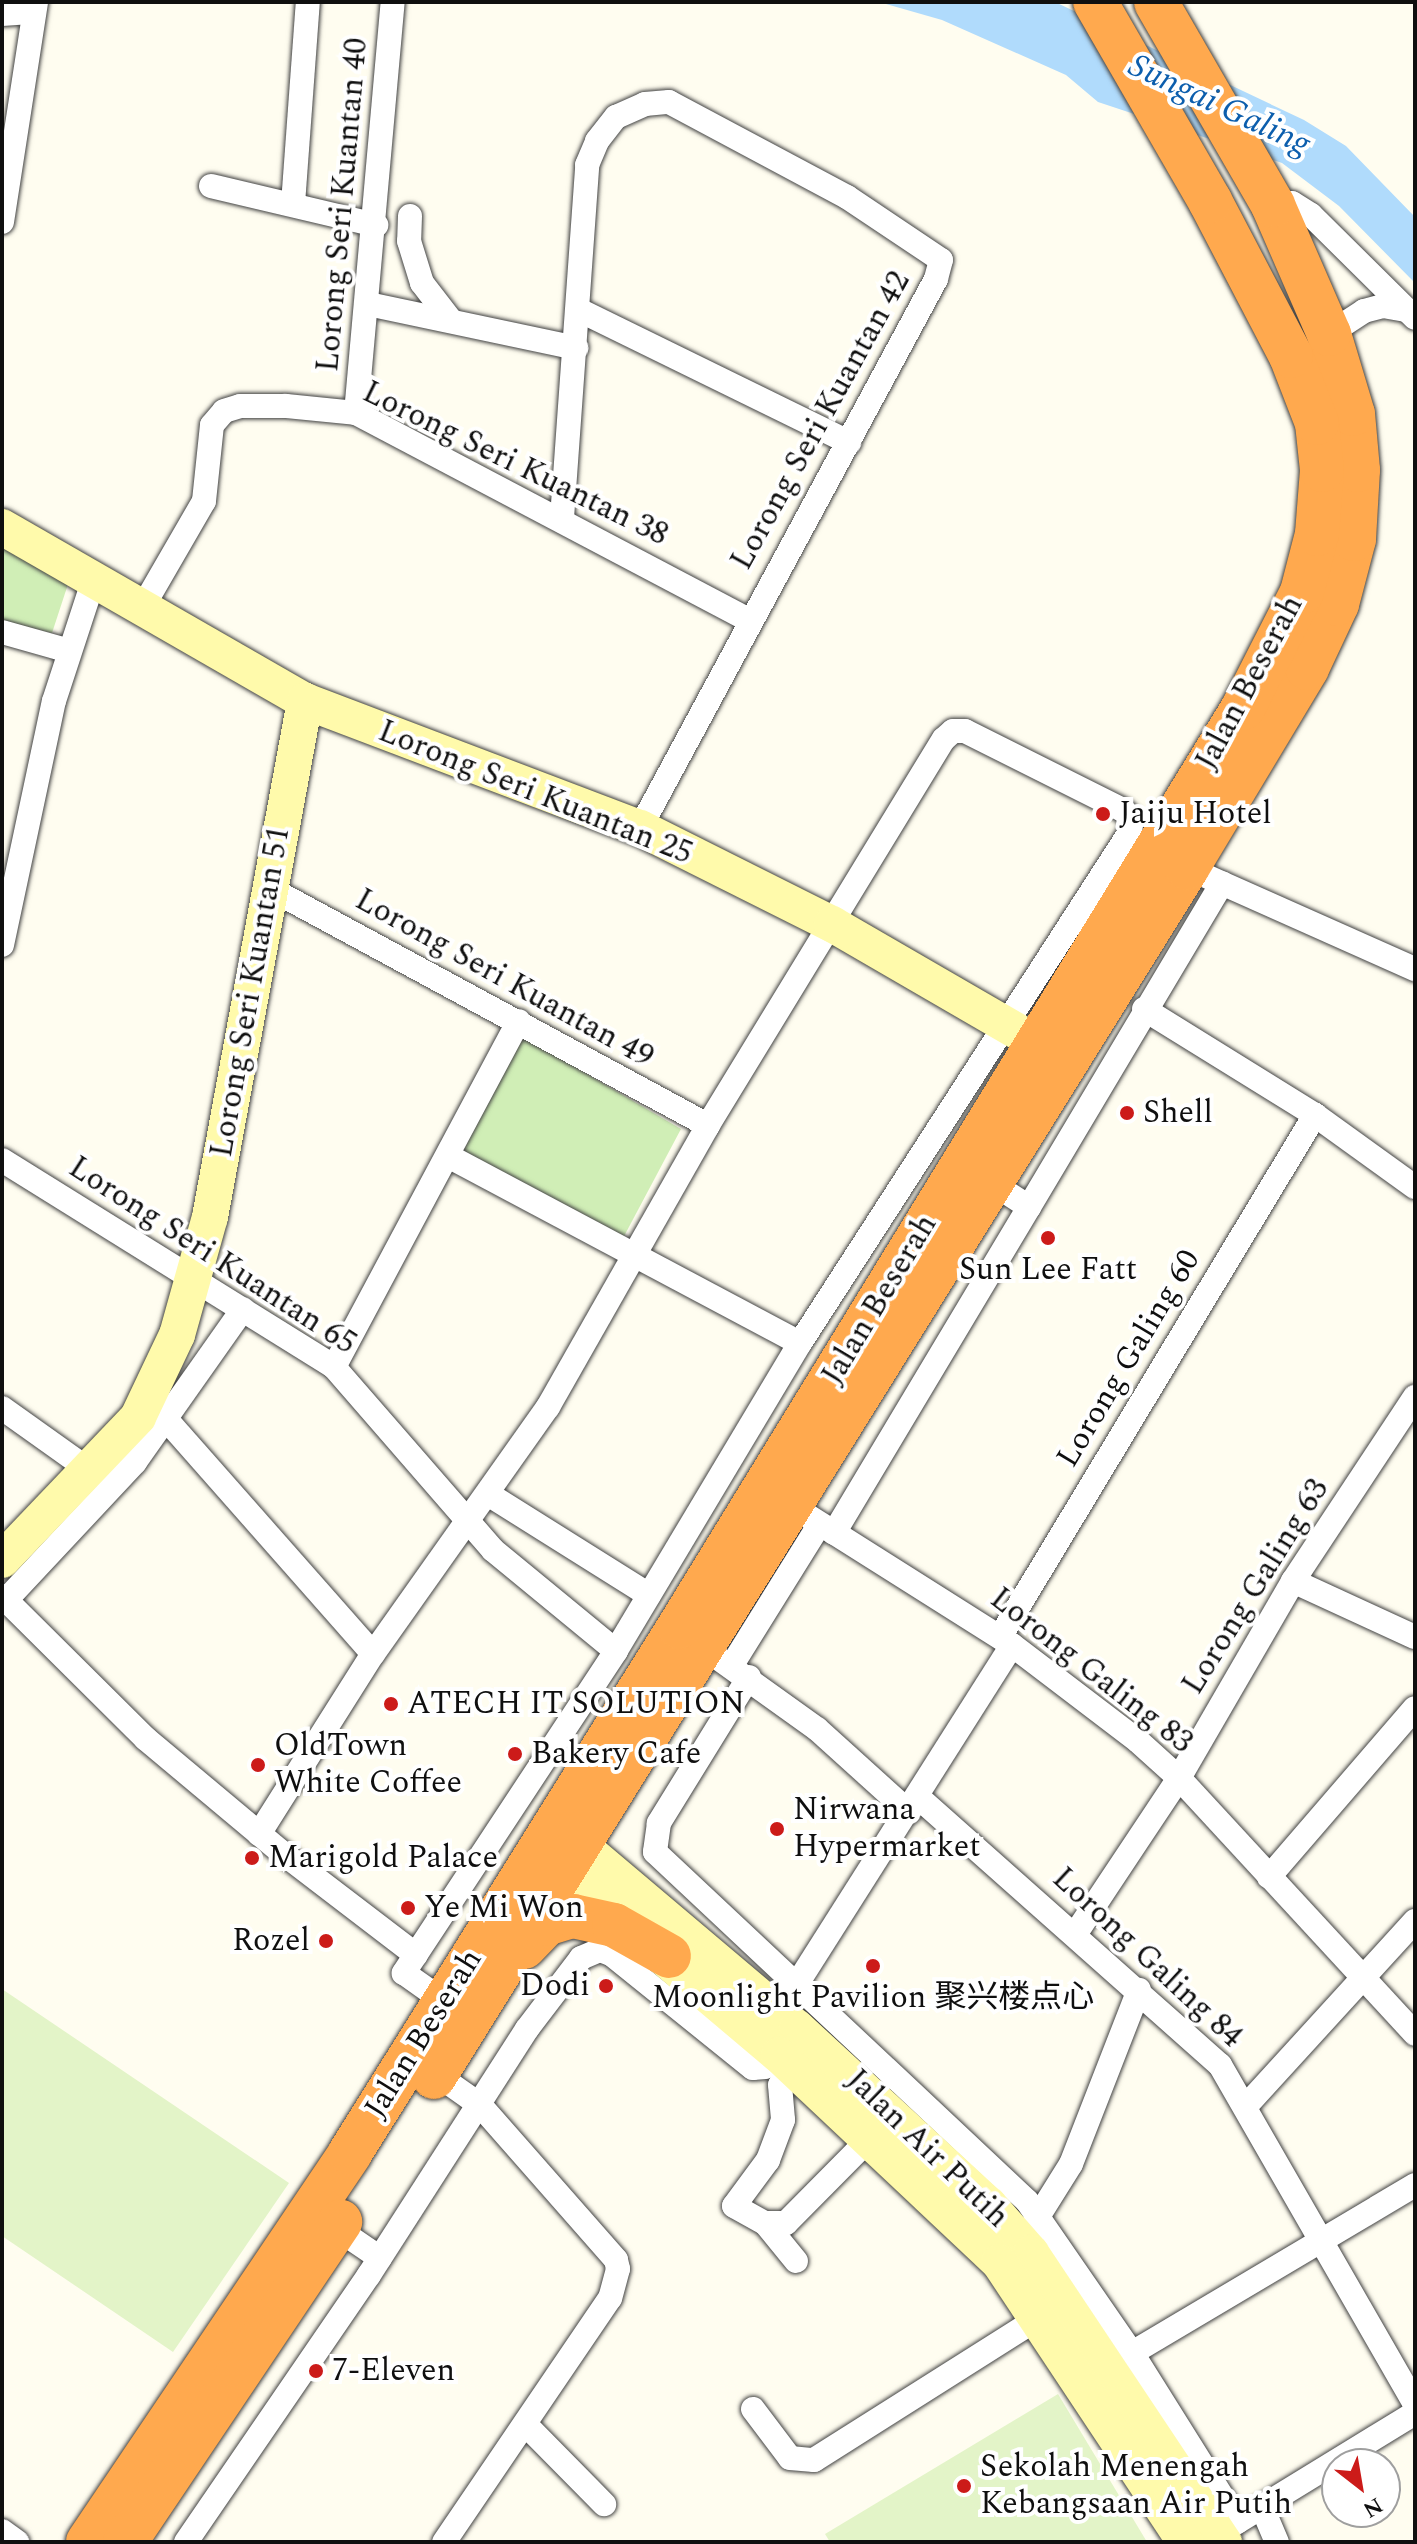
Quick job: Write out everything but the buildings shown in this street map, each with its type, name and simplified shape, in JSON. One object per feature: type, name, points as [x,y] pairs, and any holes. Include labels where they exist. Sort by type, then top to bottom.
[{"type":"highway","name":"Jalan Beserah","points":[[88,2542],[350,2153],[445,2002],[559,1848],[693,1636],[1036,1042],[1275,651],[1302,592],[1317,534],[1322,470],[1317,423],[1291,356],[1189,162],[1095,2]]},
{"type":"highway","name":"Jalan Beserah","points":[[693,1636],[815,1521],[992,1183],[1036,1042],[1204,875],[1337,604],[1354,539],[1358,470],[1353,414],[1329,334],[1273,205],[1156,2]]},
{"type":"highway","name":"Jalan Beserah","points":[[135,2537],[497,1976],[559,1848]]},
{"type":"highway","points":[[497,1976],[546,1924],[573,1916],[614,1925],[669,1956]]},
{"type":"street","points":[[293,204],[308,2]]},
{"type":"street","name":"Lorong Seri Kuantan 40","points":[[356,413],[376,225],[392,2]]},
{"type":"street","points":[[2,14],[35,7],[2,222]]},
{"type":"street","name":"Lorong Seri Kuantan 42","points":[[579,310],[587,165],[597,141],[616,117],[645,104],[669,102],[847,197],[941,260],[936,279],[849,442],[748,620],[640,828]]},
{"type":"street","points":[[211,186],[376,225]]},
{"type":"street","points":[[1273,205],[1292,203],[1311,215],[1410,314]]},
{"type":"street","points":[[410,216],[409,241],[422,283],[449,318]]},
{"type":"street","points":[[368,304],[449,318],[576,348]]},
{"type":"street","points":[[1329,334],[1364,311],[1383,306],[1410,314]]},
{"type":"street","points":[[562,518],[579,310],[849,442]]},
{"type":"street","name":"Lorong Seri Kuantan 38","points":[[141,610],[204,501],[212,425],[224,411],[240,406],[286,406],[356,413],[562,518],[748,620]]},
{"type":"street","name":"Lorong Seri Kuantan 25","points":[[2,527],[141,610],[305,701],[640,828],[832,924],[1036,1042]]},
{"type":"street","points":[[2,945],[66,650],[93,582]]},
{"type":"street","points":[[2,632],[66,650]]},
{"type":"street","name":"Lorong Seri Kuantan 51","points":[[159,1411],[195,1282],[305,701]]},
{"type":"street","points":[[259,1834],[373,1654],[548,1407],[708,1125],[953,731],[965,731],[1123,810],[1132,819],[1130,832],[1036,1042],[800,1343],[693,1636],[653,1844],[667,1867],[788,1998]]},
{"type":"street","points":[[815,1521],[1029,1207],[1144,1009],[1204,875],[1415,969]]},
{"type":"street","name":"Lorong Seri Kuantan 49","points":[[269,888],[708,1125]]},
{"type":"street","points":[[1144,1009],[1315,1115],[1415,1187]]},
{"type":"street","points":[[334,1367],[450,1157],[519,1021]]},
{"type":"street","name":"Lorong Galing 60","points":[[788,1998],[913,1804],[1315,1115]]},
{"type":"street","points":[[450,1157],[800,1343]]},
{"type":"street","name":"Lorong Seri Kuantan 65","points":[[2,1160],[334,1367],[467,1523],[546,1596],[616,1651]]},
{"type":"street","points":[[992,1183],[1029,1207]]},
{"type":"street","points":[[243,1309],[159,1411],[93,1511],[4,1598],[146,1739],[259,1834],[416,1955]]},
{"type":"street","name":"Lorong Galing 63","points":[[1076,1933],[1179,1778],[1293,1581],[1415,1397]]},
{"type":"street","points":[[2,1408],[89,1470]]},
{"type":"street","points":[[2,1560],[89,1470],[159,1411]]},
{"type":"street","points":[[159,1411],[373,1654]]},
{"type":"street","name":"Lorong Galing 84","points":[[488,1494],[693,1636],[817,1729],[1076,1933],[1220,2065],[1415,2404]]},
{"type":"street","name":"Lorong Galing 83","points":[[815,1521],[1006,1641],[1179,1778],[1365,1976],[1415,2034]]},
{"type":"street","points":[[1293,1581],[1415,1637]]},
{"type":"street","points":[[445,2002],[404,1973],[616,1651],[693,1636]]},
{"type":"street","points":[[1269,1877],[1415,1708]]},
{"type":"street","name":"Jalan Air Putih","points":[[559,1848],[669,1956],[871,2137],[1020,2239],[1037,2319],[1216,2535]]},
{"type":"street","name":"Jalan Air Putih","points":[[559,1848],[788,1998],[907,2127],[1020,2239],[1216,2535]]},
{"type":"street","points":[[1245,2107],[1415,1921]]},
{"type":"street","points":[[186,2542],[575,1964],[600,1950],[753,2068],[787,2062],[780,2085],[783,2120],[768,2160],[734,2206],[765,2223],[796,2261]]},
{"type":"street","points":[[1139,1990],[1071,2164],[1020,2239],[1132,2353],[1216,2535],[1415,2413]]},
{"type":"street","points":[[436,2074],[480,2105],[616,2260],[610,2298],[527,2426],[444,2542]]},
{"type":"street","points":[[765,2223],[786,2223],[871,2137]]},
{"type":"street","points":[[1132,2353],[1415,2185]]},
{"type":"street","points":[[336,2228],[380,2258]]},
{"type":"street","points":[[753,2409],[790,2458],[814,2460],[1037,2319]]},
{"type":"street","points":[[527,2426],[604,2504]]},
{"type":"street","points":[[1262,2507],[1277,2542]]},
{"type":"street","points":[[2,2531],[16,2542]]},
{"type":"green space","points":[[2,536],[70,578],[52,633],[2,621]]},
{"type":"green space","points":[[520,1035],[681,1129],[622,1240],[463,1152]]},
{"type":"green space","points":[[2,1989],[289,2183],[173,2352],[2,2236]]},
{"type":"green space","points":[[1058,2394],[1147,2542],[830,2542],[825,2534]]},
{"type":"water","name":"Sungai Galing","points":[[879,2],[1055,2],[1304,120],[1346,146],[1415,217],[1415,283],[1339,206],[1282,163],[1098,102],[1066,75],[942,20]]},
{"type":"place","name":"Jaiju Hotel","points":[[1103,814]]},
{"type":"place","name":"Shell","points":[[1127,1113]]},
{"type":"place","name":"Sun Lee Fatt","points":[[1048,1238]]},
{"type":"place","name":"ATECH IT SOLUTION","points":[[391,1704]]},
{"type":"place","name":"Bakery Cafe","points":[[515,1754]]},
{"type":"place","name":"OldTown White Coffee","points":[[258,1765]]},
{"type":"place","name":"Nirwana Hypermarket","points":[[777,1829]]},
{"type":"place","name":"Marigold Palace","points":[[252,1858]]},
{"type":"place","name":"Ye Mi Won","points":[[408,1908]]},
{"type":"place","name":"Rozel","points":[[326,1941]]},
{"type":"place","name":"Moonlight Pavilion 聚兴楼点心","points":[[873,1966]]},
{"type":"place","name":"Dodi","points":[[606,1986]]},
{"type":"place","name":"7-Eleven","points":[[316,2371]]},
{"type":"place","name":"Sekolah Menengah Kebangsaan Air Putih","points":[[964,2486]]}]
